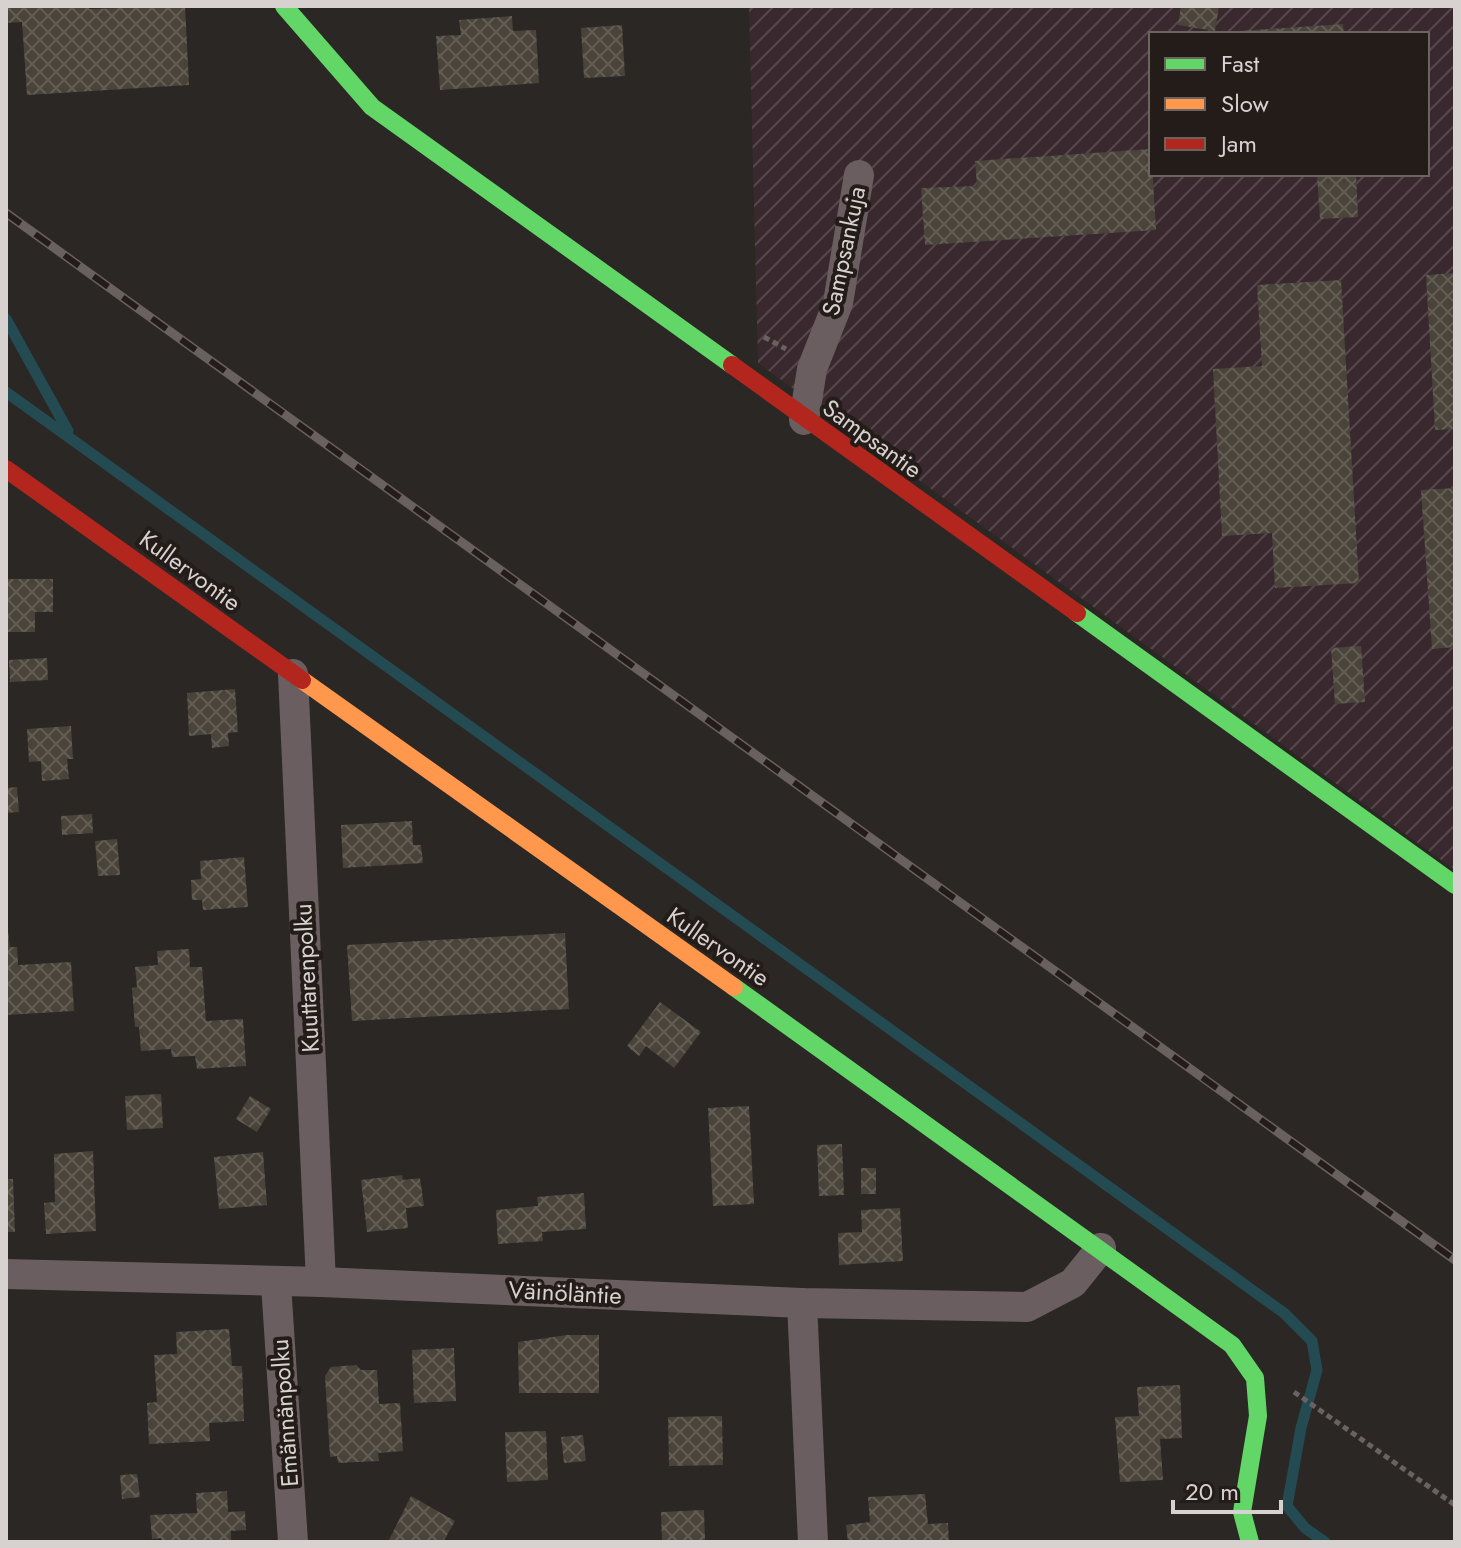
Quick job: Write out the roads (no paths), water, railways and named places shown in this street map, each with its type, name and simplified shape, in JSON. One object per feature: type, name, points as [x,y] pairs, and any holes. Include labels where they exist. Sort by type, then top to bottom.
[{"type":"street","name":"Sampsantie","points":[[284,6],[372,107],[1455,885]]},
{"type":"street","name":"Sampsankuja","points":[[804,420],[812,369],[838,303],[859,175]]},
{"type":"street","name":"Kullervontie","points":[[6,469],[1101,1248],[1232,1345],[1255,1378],[1258,1416],[1242,1512],[1250,1542]]},
{"type":"street","name":"Kuuttarenpolku","points":[[293,674],[321,1282]]},
{"type":"street","name":"Väinöläntie","points":[[6,1274],[276,1284],[321,1282],[802,1303],[1027,1307],[1073,1283],[1101,1248]]},
{"type":"street","name":"Emännänpolku","points":[[276,1284],[293,1542]]},
{"type":"street","points":[[802,1303],[813,1542]]},
{"type":"waterway","points":[[6,319],[68,431]]},
{"type":"waterway","points":[[6,392],[1284,1313],[1312,1341],[1317,1370],[1301,1428],[1287,1506],[1305,1528],[1325,1542]]},
{"type":"railway","points":[[6,213],[1455,1260]]}]
